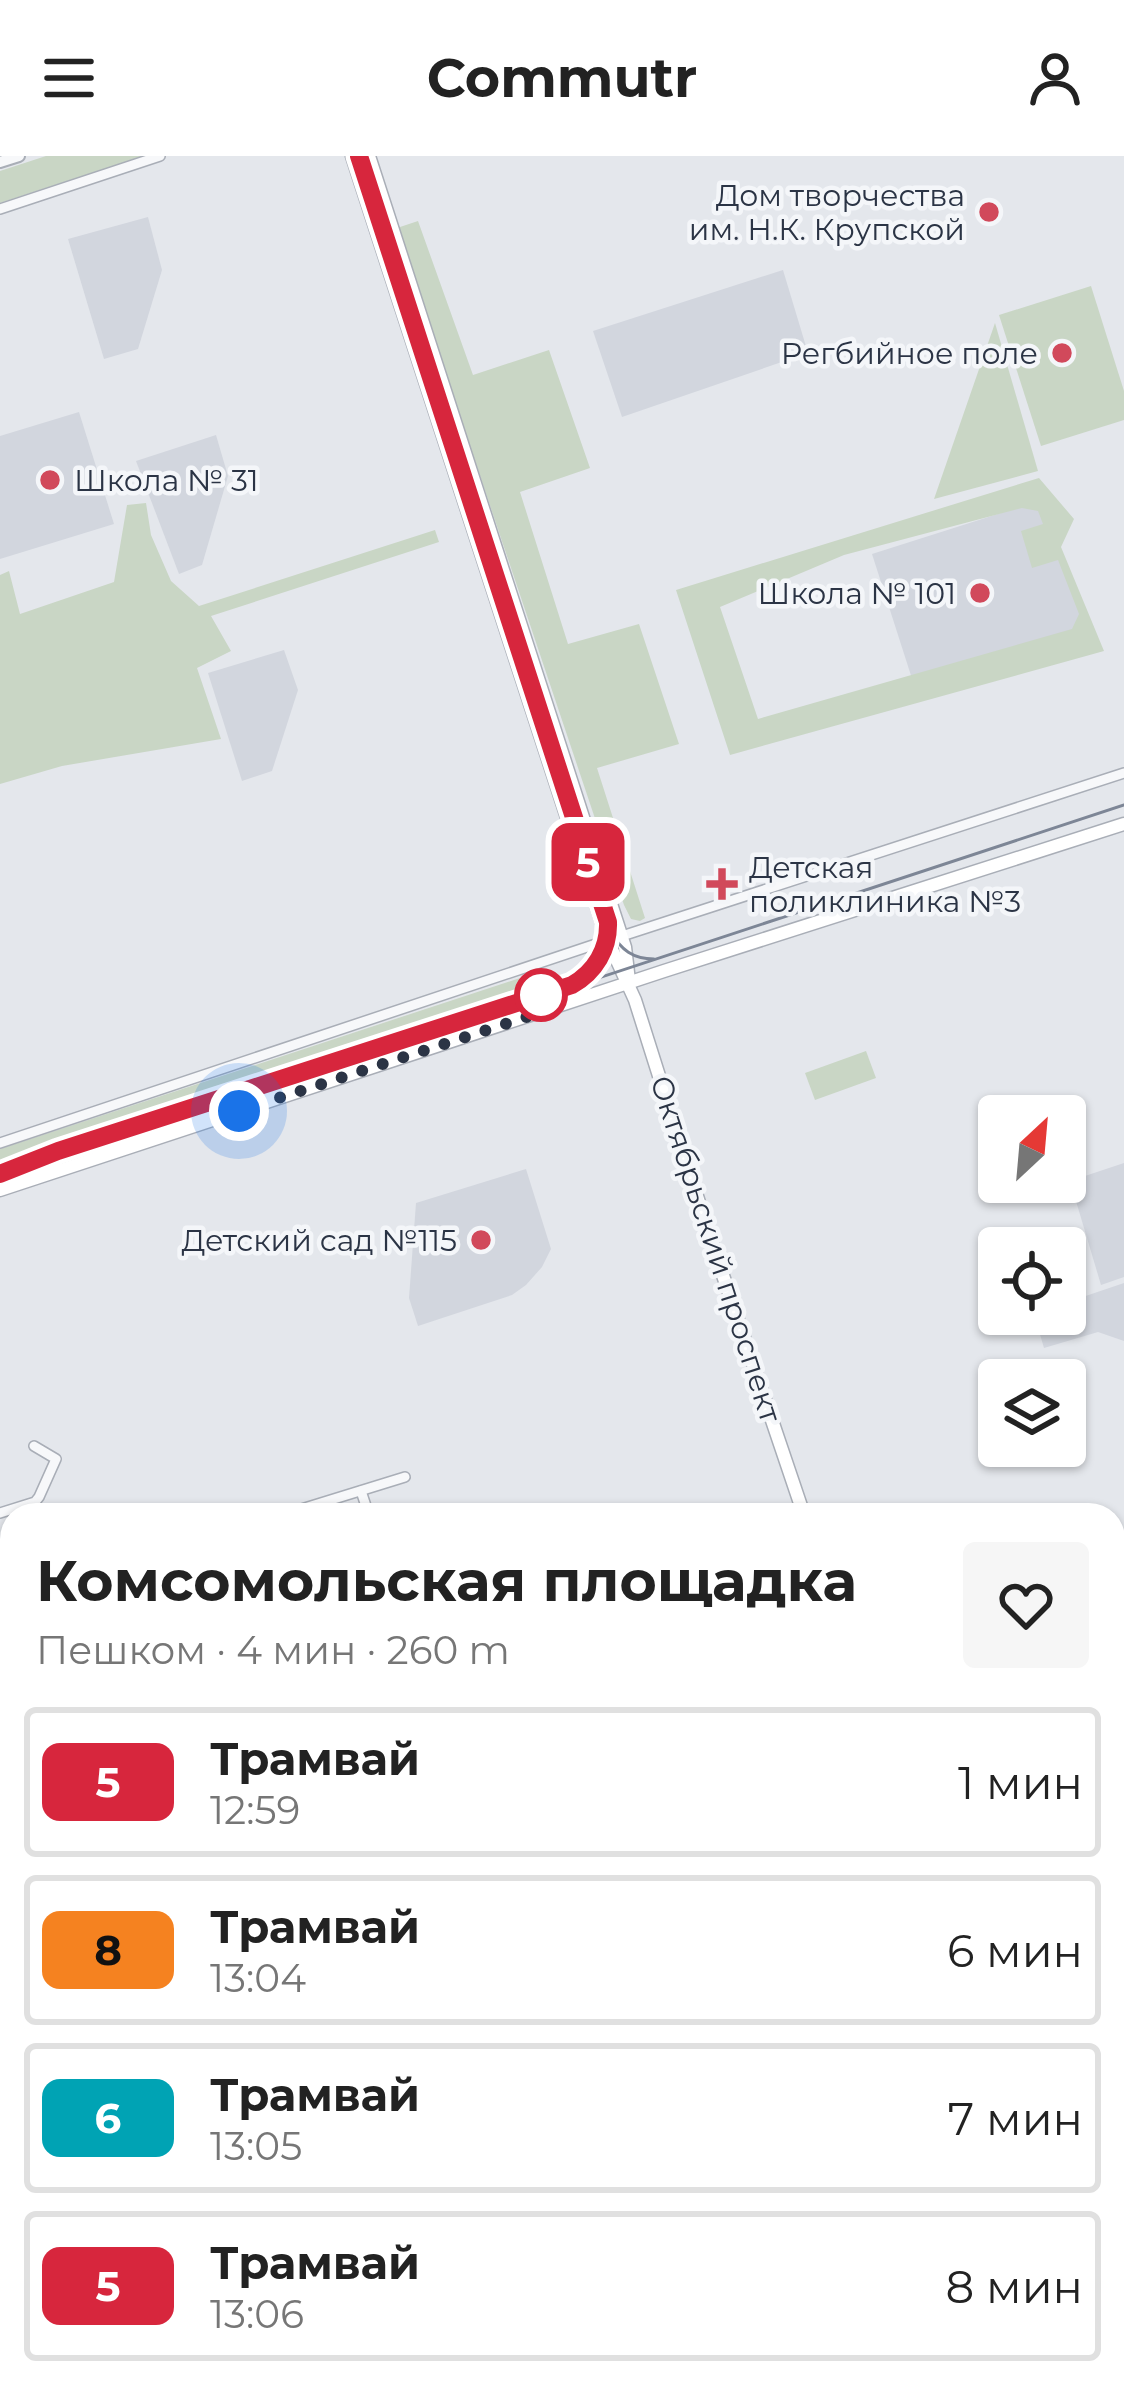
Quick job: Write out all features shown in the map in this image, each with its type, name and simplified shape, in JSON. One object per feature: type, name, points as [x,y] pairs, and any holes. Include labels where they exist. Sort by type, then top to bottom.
[{"type":"main road","name":"Октябрьский проспект","points":[[352,156],[615,938],[629,964],[628,983],[800,1503]]},
{"type":"main road","name":"Октябрьский проспект","points":[[369,156],[615,938]]},
{"type":"main road","points":[[0,1190],[1124,824]]},
{"type":"street","points":[[0,162],[19,156]]},
{"type":"street","points":[[0,208],[160,156]]},
{"type":"street","points":[[0,1143],[1124,773]]},
{"type":"street","points":[[32,1503],[39,1498],[56,1459],[34,1447]]},
{"type":"street","points":[[322,1503],[405,1477]]},
{"type":"street","points":[[361,1491],[365,1503]]},
{"type":"shaded area","points":[[148,217],[162,270],[138,349],[104,359],[68,239]]},
{"type":"shaded area","points":[[783,270],[808,353],[622,417],[593,331]]},
{"type":"shaded area","name":"Школа № 31","points":[[79,412],[114,524],[0,559],[0,436]]},
{"type":"shaded area","points":[[216,435],[228,476],[202,565],[179,574],[136,461]]},
{"type":"shaded area","name":"Школа № 101","points":[[1045,499],[1088,633],[915,688],[872,554]]},
{"type":"shaded area","points":[[284,650],[298,690],[272,771],[242,781],[208,673]]},
{"type":"shaded area","points":[[1124,1163],[1124,1277],[1101,1285],[1077,1203],[1086,1203],[1086,1176]]},
{"type":"shaded area","name":"Детский сад №115","points":[[526,1169],[551,1249],[542,1267],[512,1295],[418,1326],[409,1298],[416,1203]]},
{"type":"shaded area","points":[[1124,1283],[1124,1341],[1098,1332],[1044,1348],[1040,1335],[1086,1335],[1086,1296]]},
{"type":"green space","points":[[46,156],[144,156],[0,203],[0,171]]},
{"type":"green space","points":[[418,221],[473,375],[549,350],[590,468],[520,492],[568,644],[639,624],[679,744],[597,768],[645,918],[640,921],[631,919],[624,905],[397,228]]},
{"type":"green space","name":"Регбийное поле","points":[[1091,286],[1124,391],[1124,420],[1041,446],[999,315]]},
{"type":"green space","points":[[995,323],[1038,471],[934,499]]},
{"type":"green space","points":[[1039,478],[1074,519],[1061,547],[1104,651],[730,755],[676,590]],"holes":[[[1022,508],[1038,511],[1043,524],[1021,531],[1032,568],[1058,560],[1079,614],[1072,629],[758,719],[720,607],[844,555]]]},
{"type":"green space","points":[[146,503],[151,535],[171,581],[199,606],[435,530],[439,542],[211,616],[231,651],[197,668],[221,739],[62,766],[0,784],[0,575],[9,571],[20,614],[114,582],[127,505]]},
{"type":"green space","points":[[526,976],[535,1000],[0,1171],[0,1149]]},
{"type":"green space","points":[[866,1051],[876,1078],[815,1100],[805,1073]]},
{"type":"tram line","points":[[359,156],[611,932],[628,952],[654,959]]},
{"type":"tram line","name":"5","points":[[0,1174],[58,1151],[572,985],[589,974],[606,943],[608,922],[359,156]]},
{"type":"tram line","points":[[0,1179],[60,1155],[1124,805]]},
{"type":"place","name":"Дом творчества им. Н.К. Крупской","points":[[989,212]]},
{"type":"place","name":"Регбийное поле","points":[[1062,353]]},
{"type":"place","name":"Школа № 31","points":[[50,480]]},
{"type":"place","name":"Школа № 101","points":[[980,593]]},
{"type":"place","name":"Детская поликлиника №3","points":[[722,884]]},
{"type":"place","name":"Детский сад №115","points":[[481,1240]]},
{"type":"route","points":[[239,1111],[539,1013],[541,995]]}]
